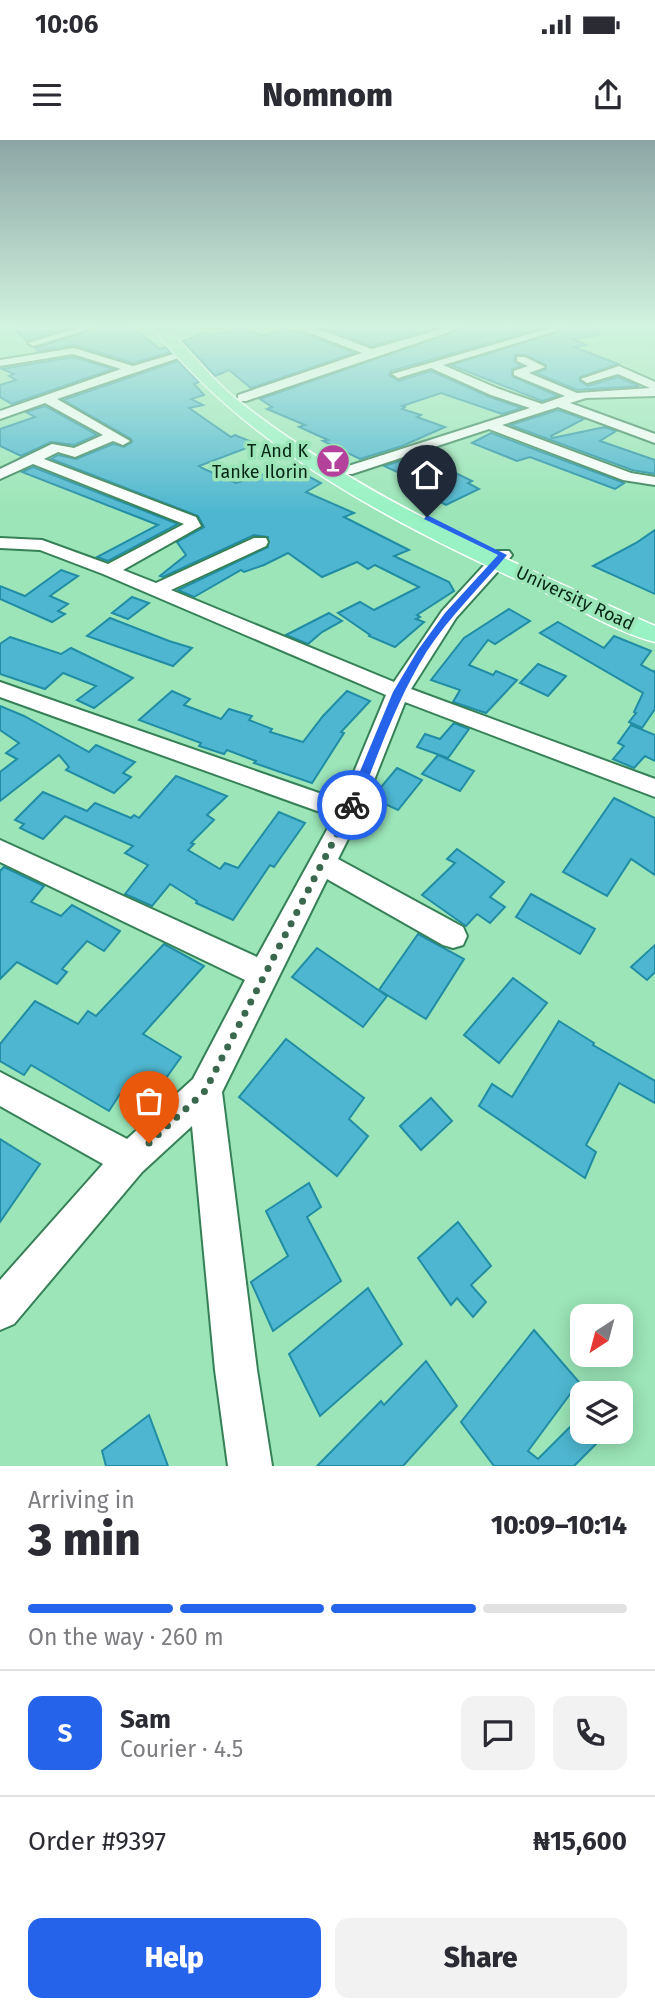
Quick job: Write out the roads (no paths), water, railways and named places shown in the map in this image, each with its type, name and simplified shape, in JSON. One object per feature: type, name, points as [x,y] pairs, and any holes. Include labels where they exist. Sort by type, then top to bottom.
[{"type":"main road","name":"University Road","points":[[217,389],[229,401],[284,442],[401,513],[655,625]]},
{"type":"main road","name":"University Road","points":[[232,389],[283,432],[410,509],[499,558],[655,635]]},
{"type":"street","points":[[0,415],[76,389]]},
{"type":"street","points":[[242,398],[271,389]]},
{"type":"street","points":[[488,389],[540,407]]},
{"type":"street","points":[[557,389],[577,397]]},
{"type":"street","points":[[347,471],[556,402],[598,392],[655,392]]},
{"type":"street","points":[[47,399],[127,442]]},
{"type":"street","points":[[556,402],[655,439]]},
{"type":"street","points":[[487,424],[628,477],[655,481]]},
{"type":"street","points":[[0,475],[57,447],[75,453],[112,436]]},
{"type":"street","points":[[32,459],[190,520],[193,526],[109,570]]},
{"type":"street","points":[[0,527],[398,692],[655,788]]},
{"type":"street","points":[[156,590],[260,542]]},
{"type":"street","points":[[0,543],[42,545]]},
{"type":"street","points":[[0,1310],[130,1160],[205,1091],[263,974],[349,813],[398,692],[449,615],[499,558]]},
{"type":"street","points":[[0,690],[349,813]]},
{"type":"street","points":[[0,850],[263,974]]},
{"type":"street","points":[[323,864],[453,936]]},
{"type":"street","points":[[0,1088],[130,1160]]},
{"type":"street","points":[[205,1091],[236,1370],[250,1466]]},
{"type":"place","name":"T And K Tanke Ilorin","points":[[333,461]]}]
